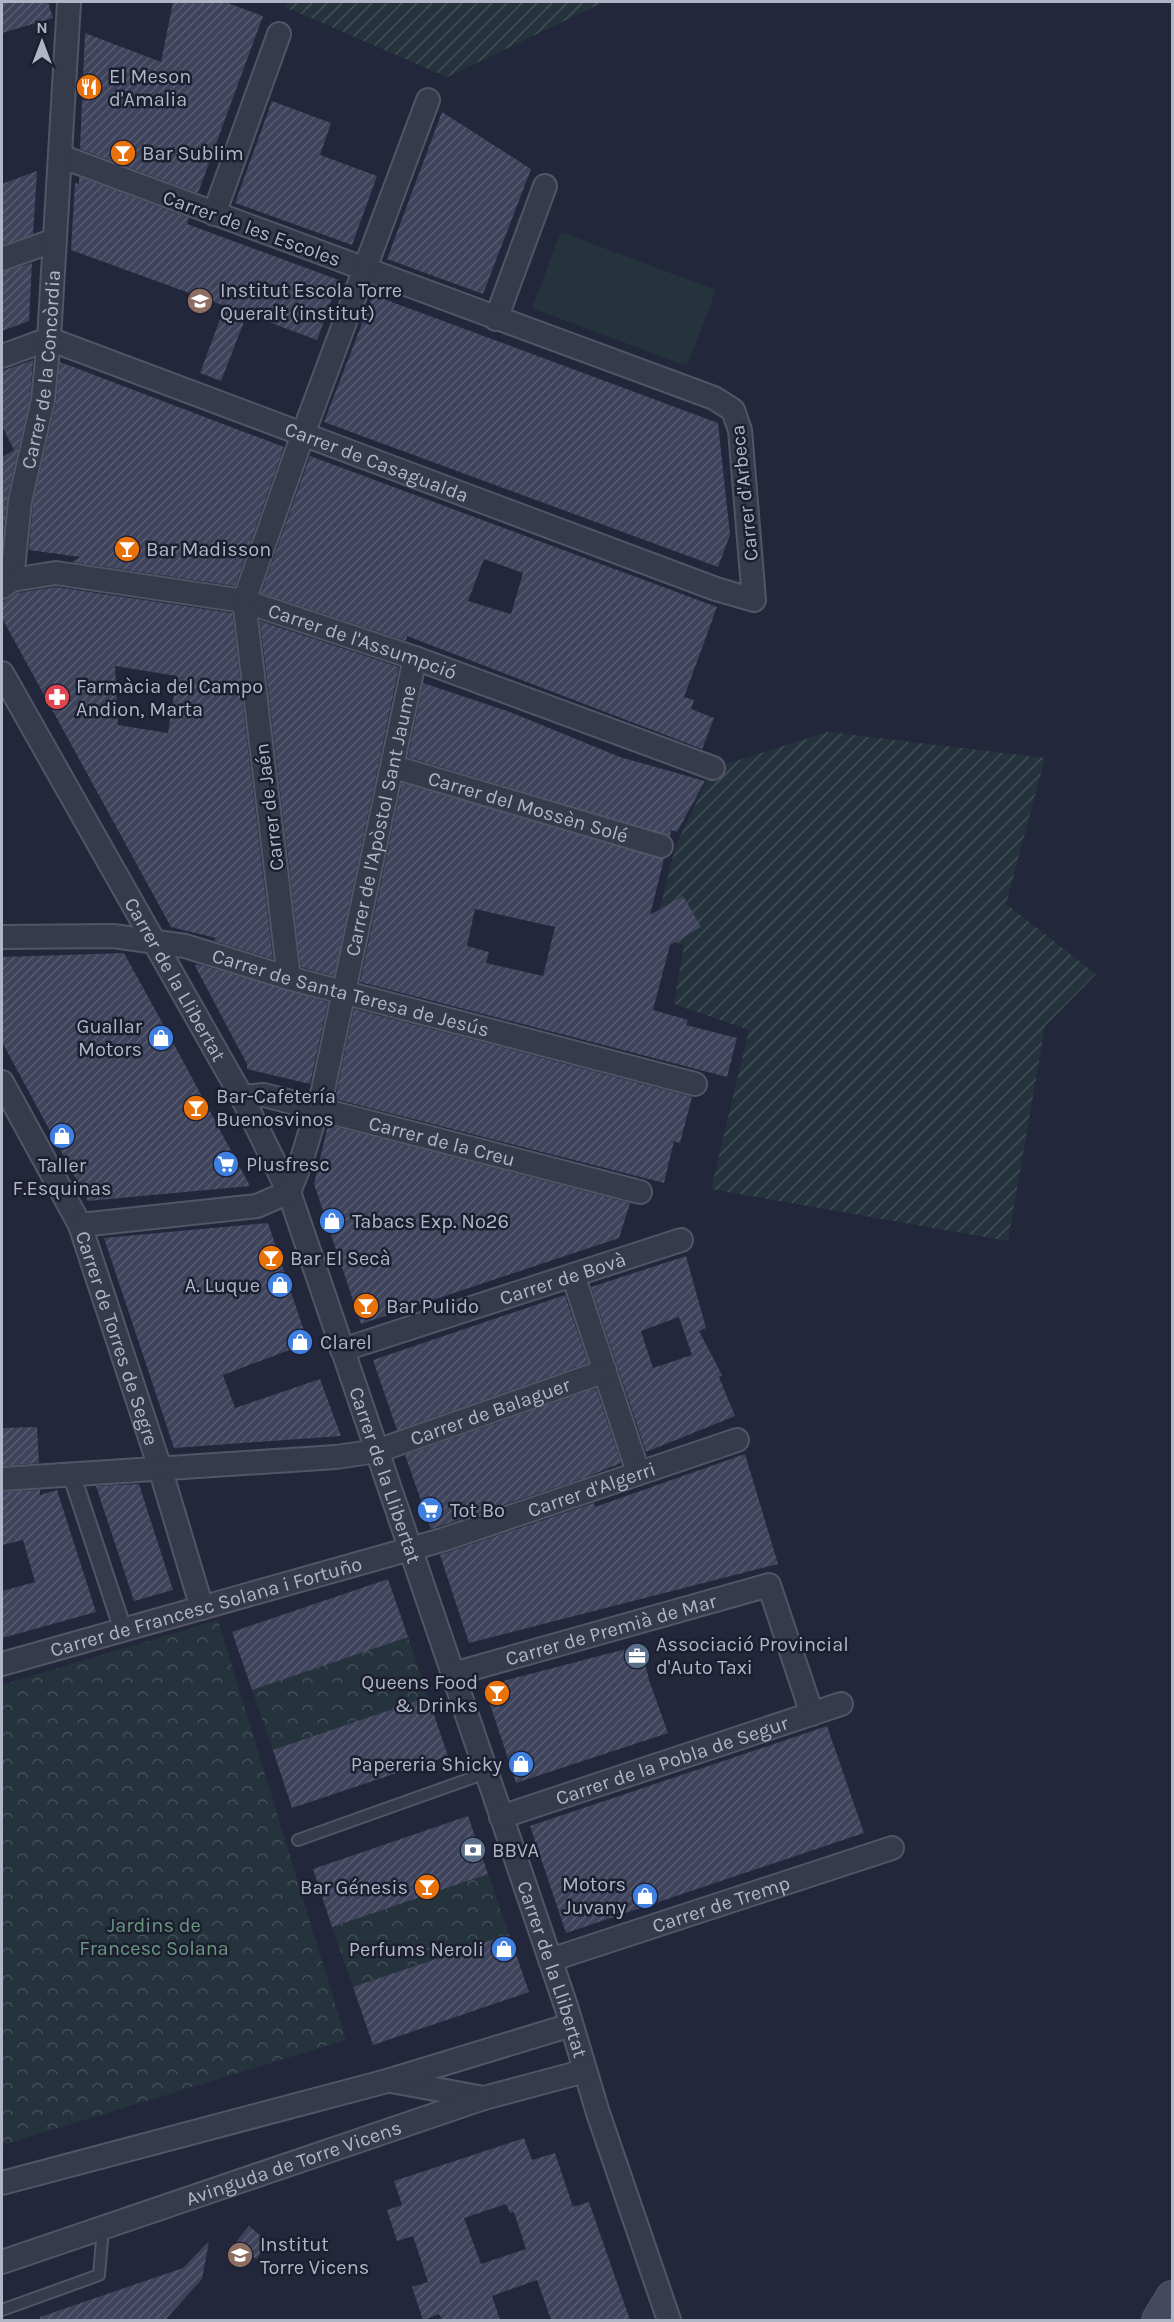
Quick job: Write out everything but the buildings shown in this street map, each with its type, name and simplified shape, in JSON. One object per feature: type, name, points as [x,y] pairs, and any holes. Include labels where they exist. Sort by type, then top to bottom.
[{"type":"main road","points":[[1158,2320],[1173,2297]]},
{"type":"street","name":"Carrer de la Concòrdia","points":[[7,584],[20,501],[43,400],[49,339],[69,11]]},
{"type":"street","points":[[214,214],[279,33]]},
{"type":"street","points":[[244,602],[303,434],[428,100]]},
{"type":"street","name":"Carrer de les Escoles","points":[[60,156],[714,398]]},
{"type":"street","points":[[496,319],[545,186]]},
{"type":"street","points":[[2,259],[55,240]]},
{"type":"street","points":[[2,356],[49,339]]},
{"type":"street","name":"Carrer de Casagualda","points":[[49,339],[705,584],[754,600]]},
{"type":"street","name":"Carrer d'Arbeca","points":[[714,398],[733,410],[740,430],[754,600]]},
{"type":"street","name":"Carrer de l'Assumpció","points":[[7,584],[56,573],[244,602],[415,658],[713,768]]},
{"type":"street","name":"Carrer de Jaén","points":[[244,602],[289,978]]},
{"type":"street","name":"Carrer de l'Apòstol Sant Jaume","points":[[289,1192],[317,1109],[394,767],[415,658]]},
{"type":"street","name":"Carrer de la Llibertat","points":[[2,673],[242,1097],[289,1192],[550,1960],[669,2320]]},
{"type":"street","name":"Carrer del Mossèn Solé","points":[[394,767],[661,846]]},
{"type":"street","name":"Carrer de Santa Teresa de Jesús","points":[[2,937],[113,936],[185,946],[289,978],[695,1084]]},
{"type":"street","name":"Carrer de Torres de Segre","points":[[2,1082],[80,1225],[160,1468],[202,1608]]},
{"type":"street","name":"Carrer de la Creu","points":[[242,1097],[264,1095],[640,1192]]},
{"type":"street","points":[[80,1225],[256,1206],[289,1192]]},
{"type":"street","name":"Carrer de Bovà","points":[[342,1350],[681,1240]]},
{"type":"street","points":[[573,1275],[638,1472]]},
{"type":"street","name":"Carrer de Balaguer","points":[[2,1479],[336,1457],[377,1451],[605,1371]]},
{"type":"street","name":"Carrer d'Algerri","points":[[410,1548],[737,1440]]},
{"type":"street","points":[[72,1476],[123,1630]]},
{"type":"street","name":"Carrer de Francesc Solana i Fortuño","points":[[2,1664],[410,1548]]},
{"type":"street","name":"Carrer de Premià de Mar","points":[[453,1674],[769,1585],[812,1714]]},
{"type":"street","name":"Carrer de la Pobla de Segur","points":[[501,1817],[841,1704]]},
{"type":"street","name":"Carrer de Tremp","points":[[550,1960],[892,1848]]},
{"type":"street","name":"Avinguda de Torre Vicens","points":[[2,2183],[387,2080],[571,2025]]},
{"type":"street","name":"Avinguda de Torre Vicens","points":[[2,2262],[484,2098],[585,2071]]},
{"type":"street","name":"Avinguda de Torre Vicens","points":[[387,2080],[484,2098]]},
{"type":"lane","points":[[298,1840],[486,1773]]},
{"type":"lane","points":[[2,2310],[99,2275],[103,2228]]},
{"type":"green space","points":[[287,2],[604,2],[447,77],[285,7]]},
{"type":"green space","points":[[561,232],[716,290],[687,366],[532,308]]},
{"type":"green space","points":[[828,732],[1045,758],[1006,904],[1096,974],[1045,1026],[1008,1241],[711,1189],[749,1030],[674,1004],[684,945],[653,936],[676,845],[713,768]]},
{"type":"green space","name":"Jardins de Francesc Solana","points":[[218,1620],[346,2040],[2,2145],[2,1685]]},
{"type":"green space","points":[[408,1637],[428,1697],[273,1750],[252,1690]]},
{"type":"green space","points":[[488,1874],[509,1934],[353,1987],[332,1927]]},
{"type":"place","name":"El Meson d'Amalia","points":[[89,87]]},
{"type":"place","name":"Bar Sublim","points":[[123,153]]},
{"type":"place","name":"Institut Escola Torre Queralt (institut)","points":[[200,301]]},
{"type":"place","name":"Bar Madisson","points":[[127,549]]},
{"type":"place","name":"Farmàcia del Campo Andion, Marta","points":[[57,697]]},
{"type":"place","name":"Guallar Motors","points":[[161,1038]]},
{"type":"place","name":"Bar-Cafetería Buenosvinos","points":[[196,1108]]},
{"type":"place","name":"Taller F.Esquinas","points":[[62,1136]]},
{"type":"place","name":"Plusfresc","points":[[226,1164]]},
{"type":"place","name":"Tabacs Exp. Nº26","points":[[332,1221]]},
{"type":"place","name":"Bar El Secà","points":[[271,1258]]},
{"type":"place","name":"A. Luque","points":[[280,1285]]},
{"type":"place","name":"Bar Pulido","points":[[366,1306]]},
{"type":"place","name":"Clarel","points":[[300,1342]]},
{"type":"place","name":"Tot Bo","points":[[430,1510]]},
{"type":"place","name":"Associació Provincial d'Auto Taxi","points":[[637,1656]]},
{"type":"place","name":"Queens Food & Drinks","points":[[497,1693]]},
{"type":"place","name":"Papereria Shicky","points":[[521,1764]]},
{"type":"place","name":"BBVA","points":[[473,1850]]},
{"type":"place","name":"Bar Génesis","points":[[427,1887]]},
{"type":"place","name":"Motors Juvany","points":[[645,1896]]},
{"type":"place","name":"Perfums Neroli","points":[[504,1949]]},
{"type":"place","name":"Institut Torre Vicens","points":[[240,2255]]}]
